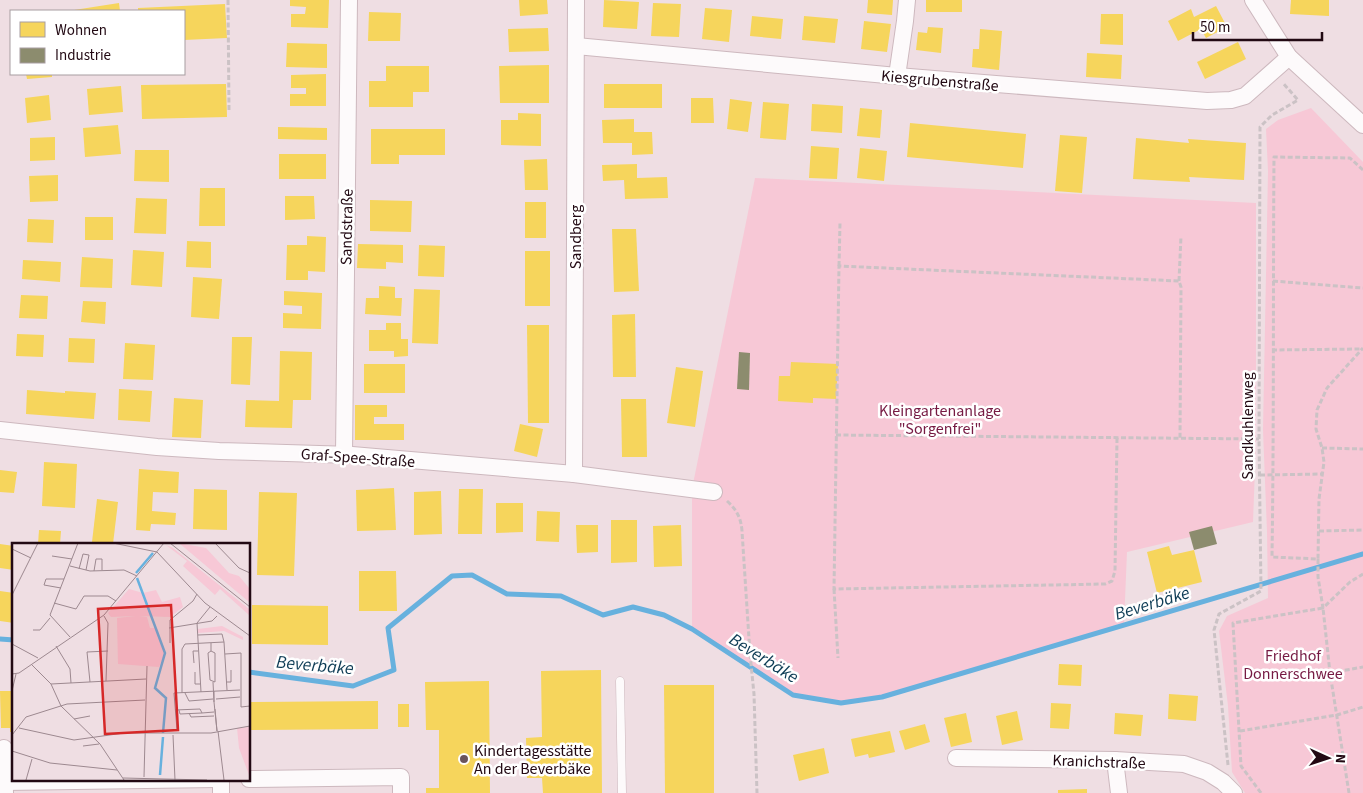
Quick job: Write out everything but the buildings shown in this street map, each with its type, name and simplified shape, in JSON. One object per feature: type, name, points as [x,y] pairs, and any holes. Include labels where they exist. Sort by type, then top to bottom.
[{"type":"street","name":"Sandstraße","points":[[344,454],[349,0]]},
{"type":"street","name":"Sandberg","points":[[574,474],[576,0]]},
{"type":"street","points":[[897,76],[907,0]]},
{"type":"street","points":[[1253,0],[1289,57],[1363,125]]},
{"type":"street","name":"Kiesgrubenstraße","points":[[576,46],[897,76],[1207,101],[1231,100],[1245,96],[1289,57]]},
{"type":"street","name":"Graf-Spee-Straße","points":[[0,430],[157,447],[219,451],[344,454],[574,474],[714,492]]},
{"type":"street","points":[[4,748],[5,787],[190,780]]},
{"type":"street","name":"Kranichstraße","points":[[956,758],[1115,760],[1184,764],[1207,772],[1228,788]]},
{"type":"street","points":[[1115,760],[1119,793]]},
{"type":"street","points":[[250,779],[401,777],[401,793]]},
{"type":"street","points":[[221,780],[221,793]]},
{"type":"lane","points":[[620,682],[622,793]]},
{"type":"path","points":[[228,0],[230,110]]},
{"type":"path","name":"Sandkuhlenweg","points":[[1228,788],[1228,769],[1214,630],[1218,614],[1261,591],[1259,439],[1260,127],[1272,115],[1298,100],[1272,72]]},
{"type":"path","points":[[1318,560],[1272,557],[1274,157],[1350,158],[1363,170]]},
{"type":"path","points":[[838,658],[834,589],[840,223]]},
{"type":"path","points":[[1180,438],[1181,287],[1179,281],[1181,236]]},
{"type":"path","points":[[839,266],[1179,281]]},
{"type":"path","points":[[1273,281],[1363,288]]},
{"type":"path","points":[[1272,350],[1363,349]]},
{"type":"path","points":[[1349,793],[1330,673],[1318,577],[1318,499],[1324,462],[1316,429],[1317,410],[1327,388],[1363,349]]},
{"type":"path","points":[[836,435],[1259,439]]},
{"type":"path","points":[[834,589],[1105,584],[1112,581],[1115,571],[1117,438]]},
{"type":"path","points":[[1322,448],[1363,449]]},
{"type":"path","points":[[1260,475],[1322,474]]},
{"type":"path","points":[[714,492],[734,507],[740,516],[742,525],[754,694],[757,793]]},
{"type":"path","points":[[1318,530],[1363,530]]},
{"type":"path","points":[[1261,793],[1241,766],[1233,623],[1323,608],[1350,582],[1363,574]]},
{"type":"path","points":[[1330,673],[1363,667]]},
{"type":"path","points":[[1240,731],[1337,715],[1363,707]]},
{"type":"green space","name":"Friedhof Donnerschwee","points":[[1311,108],[1363,162],[1363,793],[1245,793],[1232,772],[1228,706],[1219,631],[1227,616],[1268,598],[1263,430],[1268,171],[1266,129],[1278,120]]},
{"type":"green space","name":"Kleingartenanlage \"Sorgenfrei\"","points":[[755,178],[1256,203],[1256,441],[1253,522],[1127,552],[1124,624],[1006,658],[882,697],[845,703],[793,695],[692,629],[692,489]]},
{"type":"waterway","name":"Beverbäke","points":[[250,672],[353,686],[394,670],[388,628],[452,576],[472,575],[507,594],[561,596],[603,615],[633,607],[664,615],[692,629],[793,695],[841,703],[882,697],[1363,554]]},
{"type":"waterway","name":"Beverbäke","points":[[0,639],[12,640]]},
{"type":"place","name":"Kindertagesstätte An der Beverbäke","points":[[464,759]]}]
